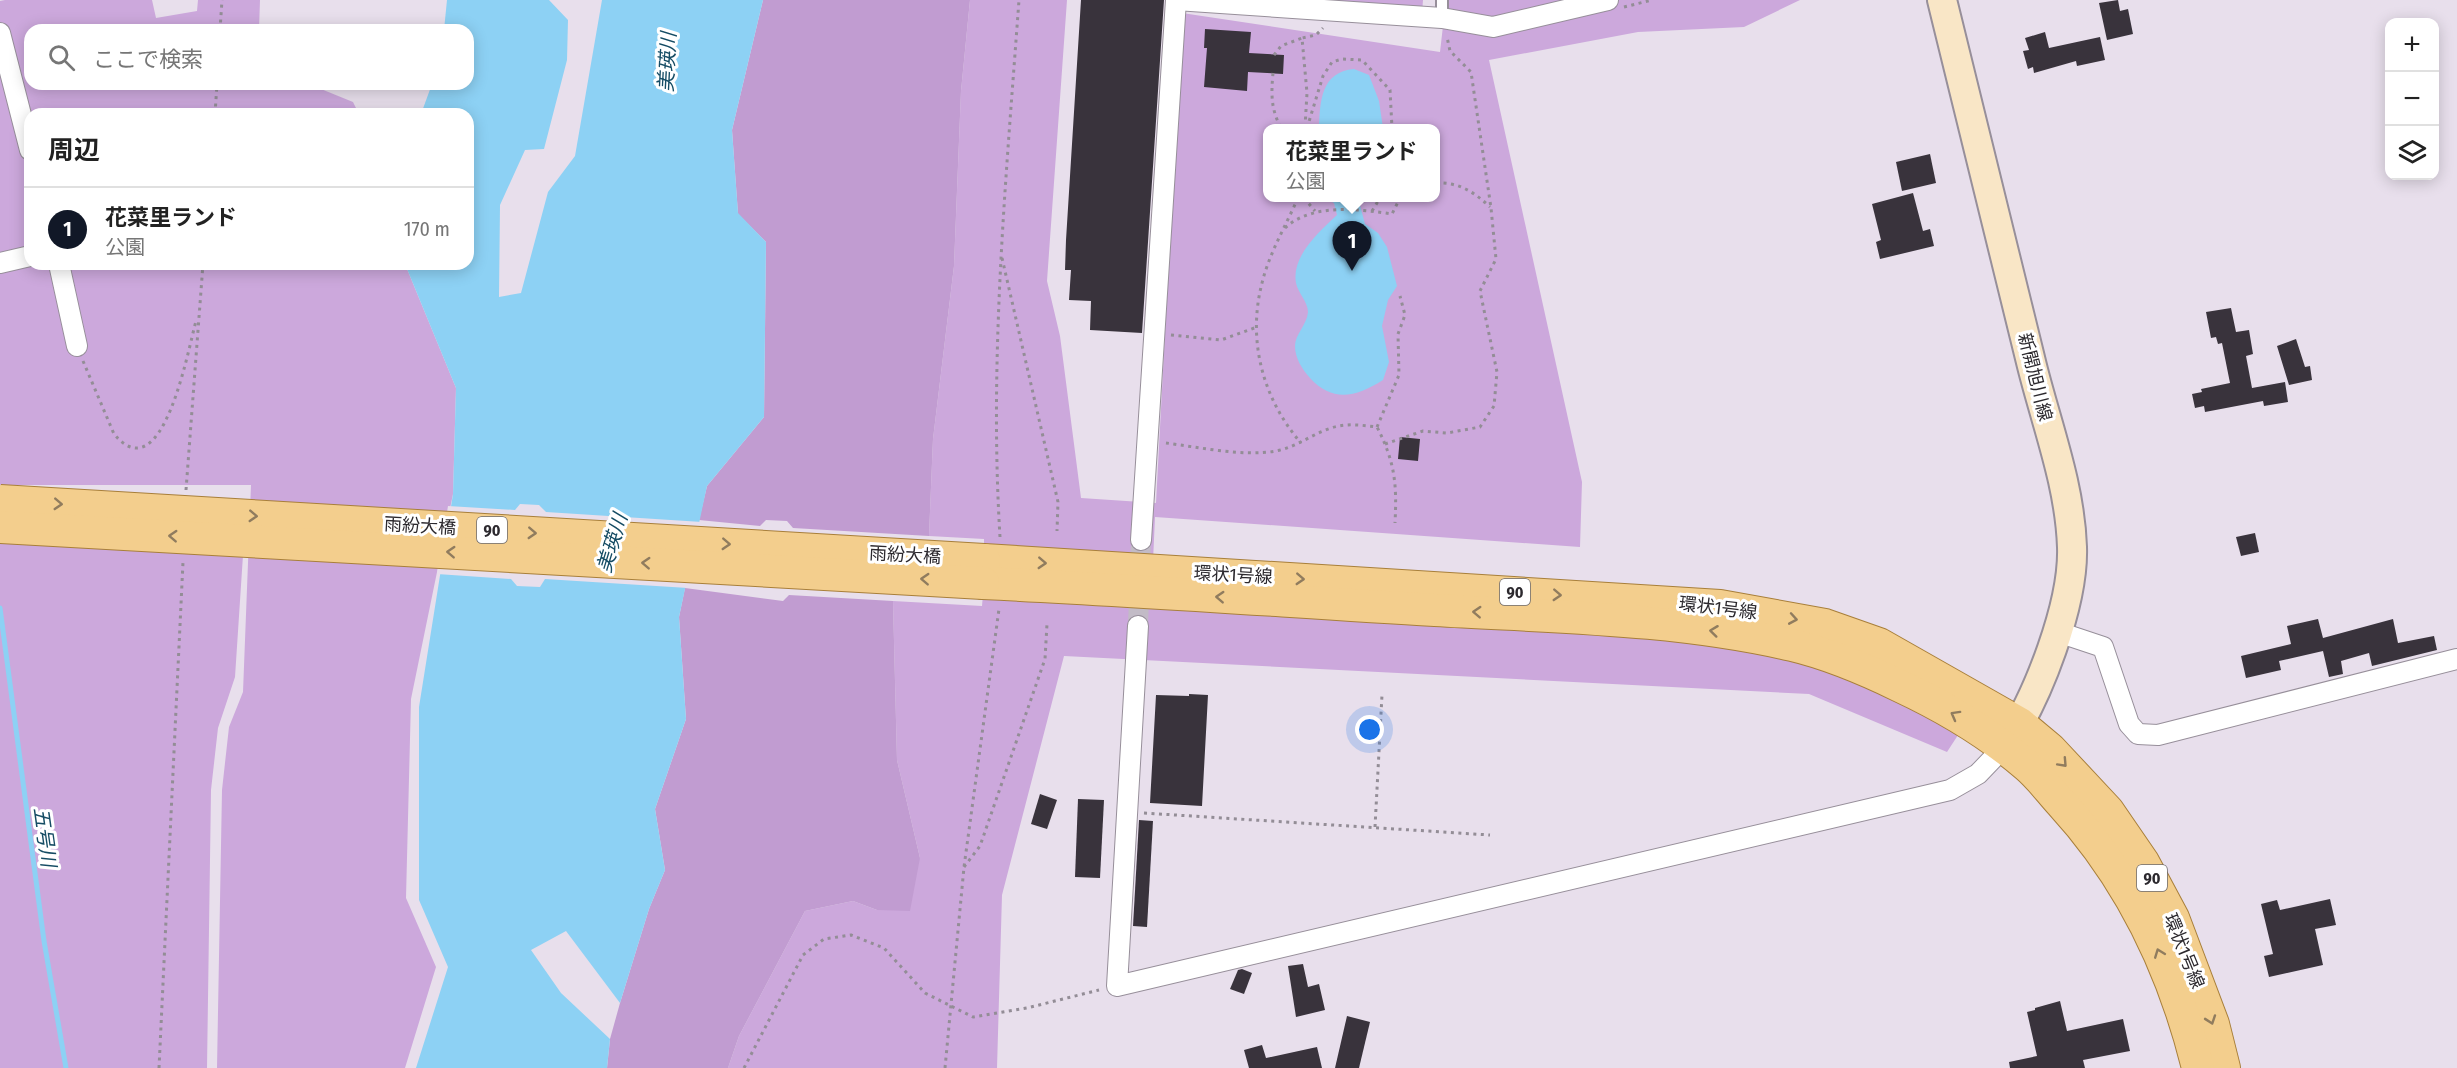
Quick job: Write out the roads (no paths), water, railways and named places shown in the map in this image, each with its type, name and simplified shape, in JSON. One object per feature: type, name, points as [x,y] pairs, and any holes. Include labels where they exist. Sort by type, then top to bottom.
[{"type":"main road","name":"新開旭川線","points":[[1942,0],[2043,414],[2067,495],[2073,549],[2058,632],[2046,665],[2012,736]]},
{"type":"main road","name":"雨紛大橋","points":[[0,501],[993,572]]},
{"type":"main road","name":"雨紛大橋","points":[[0,527],[993,572]]},
{"type":"main road","name":"環状1号線","points":[[993,572],[1715,631],[1797,646],[1857,665],[2012,736],[2050,749],[2108,811],[2143,862],[2173,918],[2213,1024],[2224,1068]]},
{"type":"main road","name":"環状1号線","points":[[2012,736],[2030,769],[2080,823],[2121,878],[2153,937],[2191,1038],[2198,1068]]},
{"type":"street","points":[[1141,540],[1176,0],[1327,10],[1442,9],[1493,27],[1608,0]]},
{"type":"street","points":[[0,33],[24,127]]},
{"type":"street","points":[[0,263],[24,257]]},
{"type":"street","points":[[60,270],[77,346]]},
{"type":"street","points":[[1138,626],[1118,986],[1950,790],[1978,774],[2012,736]]},
{"type":"street","points":[[2058,632],[2103,647],[2129,724],[2138,734],[2158,735],[2457,659]]},
{"type":"water","name":"美瑛川","points":[[447,0],[549,0],[568,20],[567,60],[544,149],[525,150],[500,205],[499,297],[521,293],[548,192],[575,156],[602,0],[763,0],[732,130],[738,213],[766,242],[764,417],[707,486],[679,617],[686,719],[655,809],[665,870],[649,909],[620,1003],[566,931],[531,950],[561,993],[610,1039],[607,1068],[416,1068],[448,967],[419,900],[419,707],[453,494],[456,388],[407,270],[474,270],[474,108],[423,108],[430,90],[474,90],[474,24],[445,24]]},
{"type":"water","points":[[1354,69],[1369,75],[1379,101],[1382,124],[1319,124],[1320,108],[1325,90],[1329,82],[1343,71]]},
{"type":"water","points":[[1332,202],[1359,202],[1365,224],[1378,233],[1387,247],[1397,286],[1388,300],[1382,326],[1389,362],[1383,380],[1363,390],[1345,395],[1327,391],[1310,378],[1302,367],[1295,350],[1297,337],[1308,312],[1296,283],[1298,263],[1308,245],[1337,215]]},
{"type":"waterway","name":"五号川","points":[[0,608],[44,941],[66,1068]]},
{"type":"tunnel","points":[[1138,626],[1141,540]]},
{"type":"place","name":"花菜里ランド","points":[[1352,271]]}]
